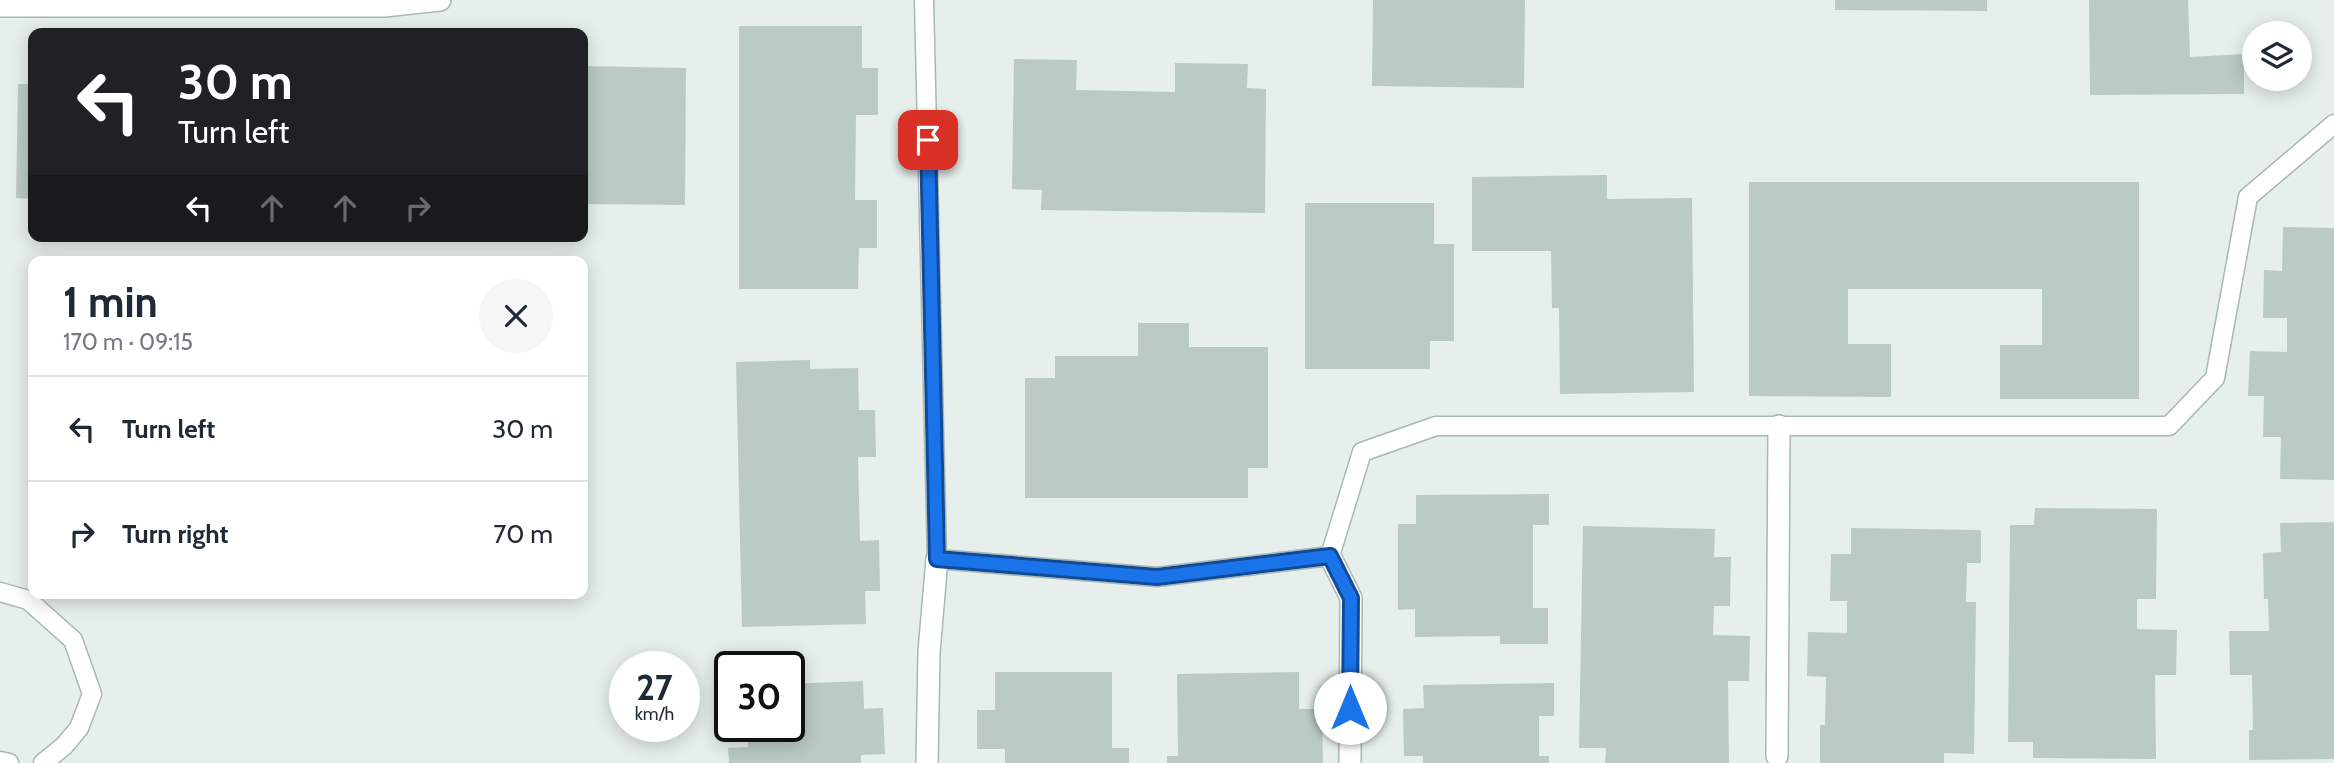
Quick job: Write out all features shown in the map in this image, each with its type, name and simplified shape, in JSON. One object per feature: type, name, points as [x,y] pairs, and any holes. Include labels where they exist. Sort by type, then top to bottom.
[{"type":"street","points":[[0,6],[384,6],[440,0]]},
{"type":"street","points":[[1777,756],[1779,426]]},
{"type":"street","points":[[1330,556],[1351,598],[1350,763]]},
{"type":"street","points":[[927,763],[929,652],[937,559]]},
{"type":"lane","points":[[924,0],[937,559],[1157,577],[1330,556],[1362,452],[1436,426],[2169,426],[2215,378],[2248,197],[2334,124]]},
{"type":"lane","points":[[0,592],[28,600],[73,640],[92,694],[79,728],[64,746],[43,763]]},
{"type":"lane","points":[[0,761],[9,763]]},
{"type":"building","points":[[1373,0],[1525,0],[1524,88],[1372,86]]},
{"type":"building","points":[[1835,0],[1987,0],[1987,11],[1835,10]]},
{"type":"building","points":[[2089,0],[2188,0],[2190,57],[2242,54],[2244,94],[2090,95]]},
{"type":"building","points":[[739,26],[862,26],[862,68],[878,68],[878,115],[856,115],[855,200],[877,200],[877,248],[859,248],[858,289],[739,289]]},
{"type":"building","points":[[1014,59],[1077,60],[1076,90],[1175,92],[1175,63],[1248,64],[1247,88],[1266,89],[1265,213],[1041,210],[1042,190],[1012,189]]},
{"type":"building","points":[[588,66],[686,68],[685,205],[588,204]]},
{"type":"building","points":[[18,84],[28,84],[28,199],[16,198]]},
{"type":"building","points":[[1607,175],[1607,199],[1692,198],[1694,392],[1560,394],[1559,308],[1552,308],[1551,251],[1472,251],[1472,177]]},
{"type":"building","points":[[1749,182],[2139,182],[2139,399],[2000,399],[2000,345],[2042,345],[2042,289],[1848,289],[1848,344],[1891,344],[1891,397],[1749,396]]},
{"type":"building","points":[[1305,203],[1434,203],[1434,244],[1454,244],[1454,341],[1430,341],[1430,369],[1305,369]]},
{"type":"building","points":[[2283,227],[2334,228],[2334,480],[2280,479],[2281,437],[2263,437],[2264,396],[2248,396],[2250,351],[2287,352],[2287,318],[2263,318],[2264,270],[2282,271]]},
{"type":"building","points":[[1138,323],[1189,323],[1189,347],[1268,347],[1268,468],[1248,468],[1248,498],[1025,498],[1025,378],[1055,378],[1055,356],[1138,356]]},
{"type":"building","points":[[810,360],[810,369],[858,368],[859,410],[875,410],[876,457],[858,457],[860,541],[879,540],[880,591],[865,591],[866,624],[742,627],[736,362]]},
{"type":"building","points":[[1549,494],[1549,525],[1533,525],[1533,608],[1548,608],[1548,644],[1500,644],[1500,636],[1415,637],[1415,609],[1398,610],[1398,524],[1416,524],[1416,495]]},
{"type":"building","points":[[2035,508],[2157,509],[2156,599],[2137,599],[2137,629],[2177,630],[2176,675],[2155,675],[2156,759],[2033,758],[2033,742],[2008,742],[2010,525],[2034,525]]},
{"type":"building","points":[[2334,522],[2334,759],[2249,760],[2249,730],[2253,730],[2252,675],[2230,675],[2229,631],[2269,631],[2268,599],[2264,599],[2263,553],[2281,552],[2280,523]]},
{"type":"building","points":[[1583,526],[1715,529],[1714,557],[1731,557],[1730,606],[1714,606],[1713,635],[1750,636],[1749,681],[1728,681],[1729,763],[1605,763],[1606,748],[1579,748]]},
{"type":"building","points":[[1851,528],[1981,530],[1981,563],[1967,563],[1966,602],[1976,602],[1974,754],[1944,753],[1944,763],[1820,763],[1820,725],[1825,725],[1826,677],[1807,676],[1808,632],[1847,633],[1847,601],[1830,601],[1831,554],[1851,554]]},
{"type":"building","points":[[995,672],[1112,672],[1112,748],[1129,748],[1129,763],[1005,763],[1005,749],[977,749],[977,710],[995,710]]},
{"type":"building","points":[[1299,672],[1299,709],[1322,709],[1323,763],[1167,763],[1167,756],[1178,756],[1177,674]]},
{"type":"building","points":[[863,681],[864,709],[883,708],[885,754],[861,755],[861,763],[729,763],[728,748],[748,747],[748,742],[805,742],[805,683]]},
{"type":"building","points":[[1554,683],[1554,716],[1539,716],[1539,756],[1549,756],[1549,763],[1423,763],[1423,756],[1404,756],[1403,709],[1424,708],[1423,685]]},
{"type":"route","points":[[928,140],[937,559],[1157,577],[1330,556],[1351,598],[1350,708]]}]
